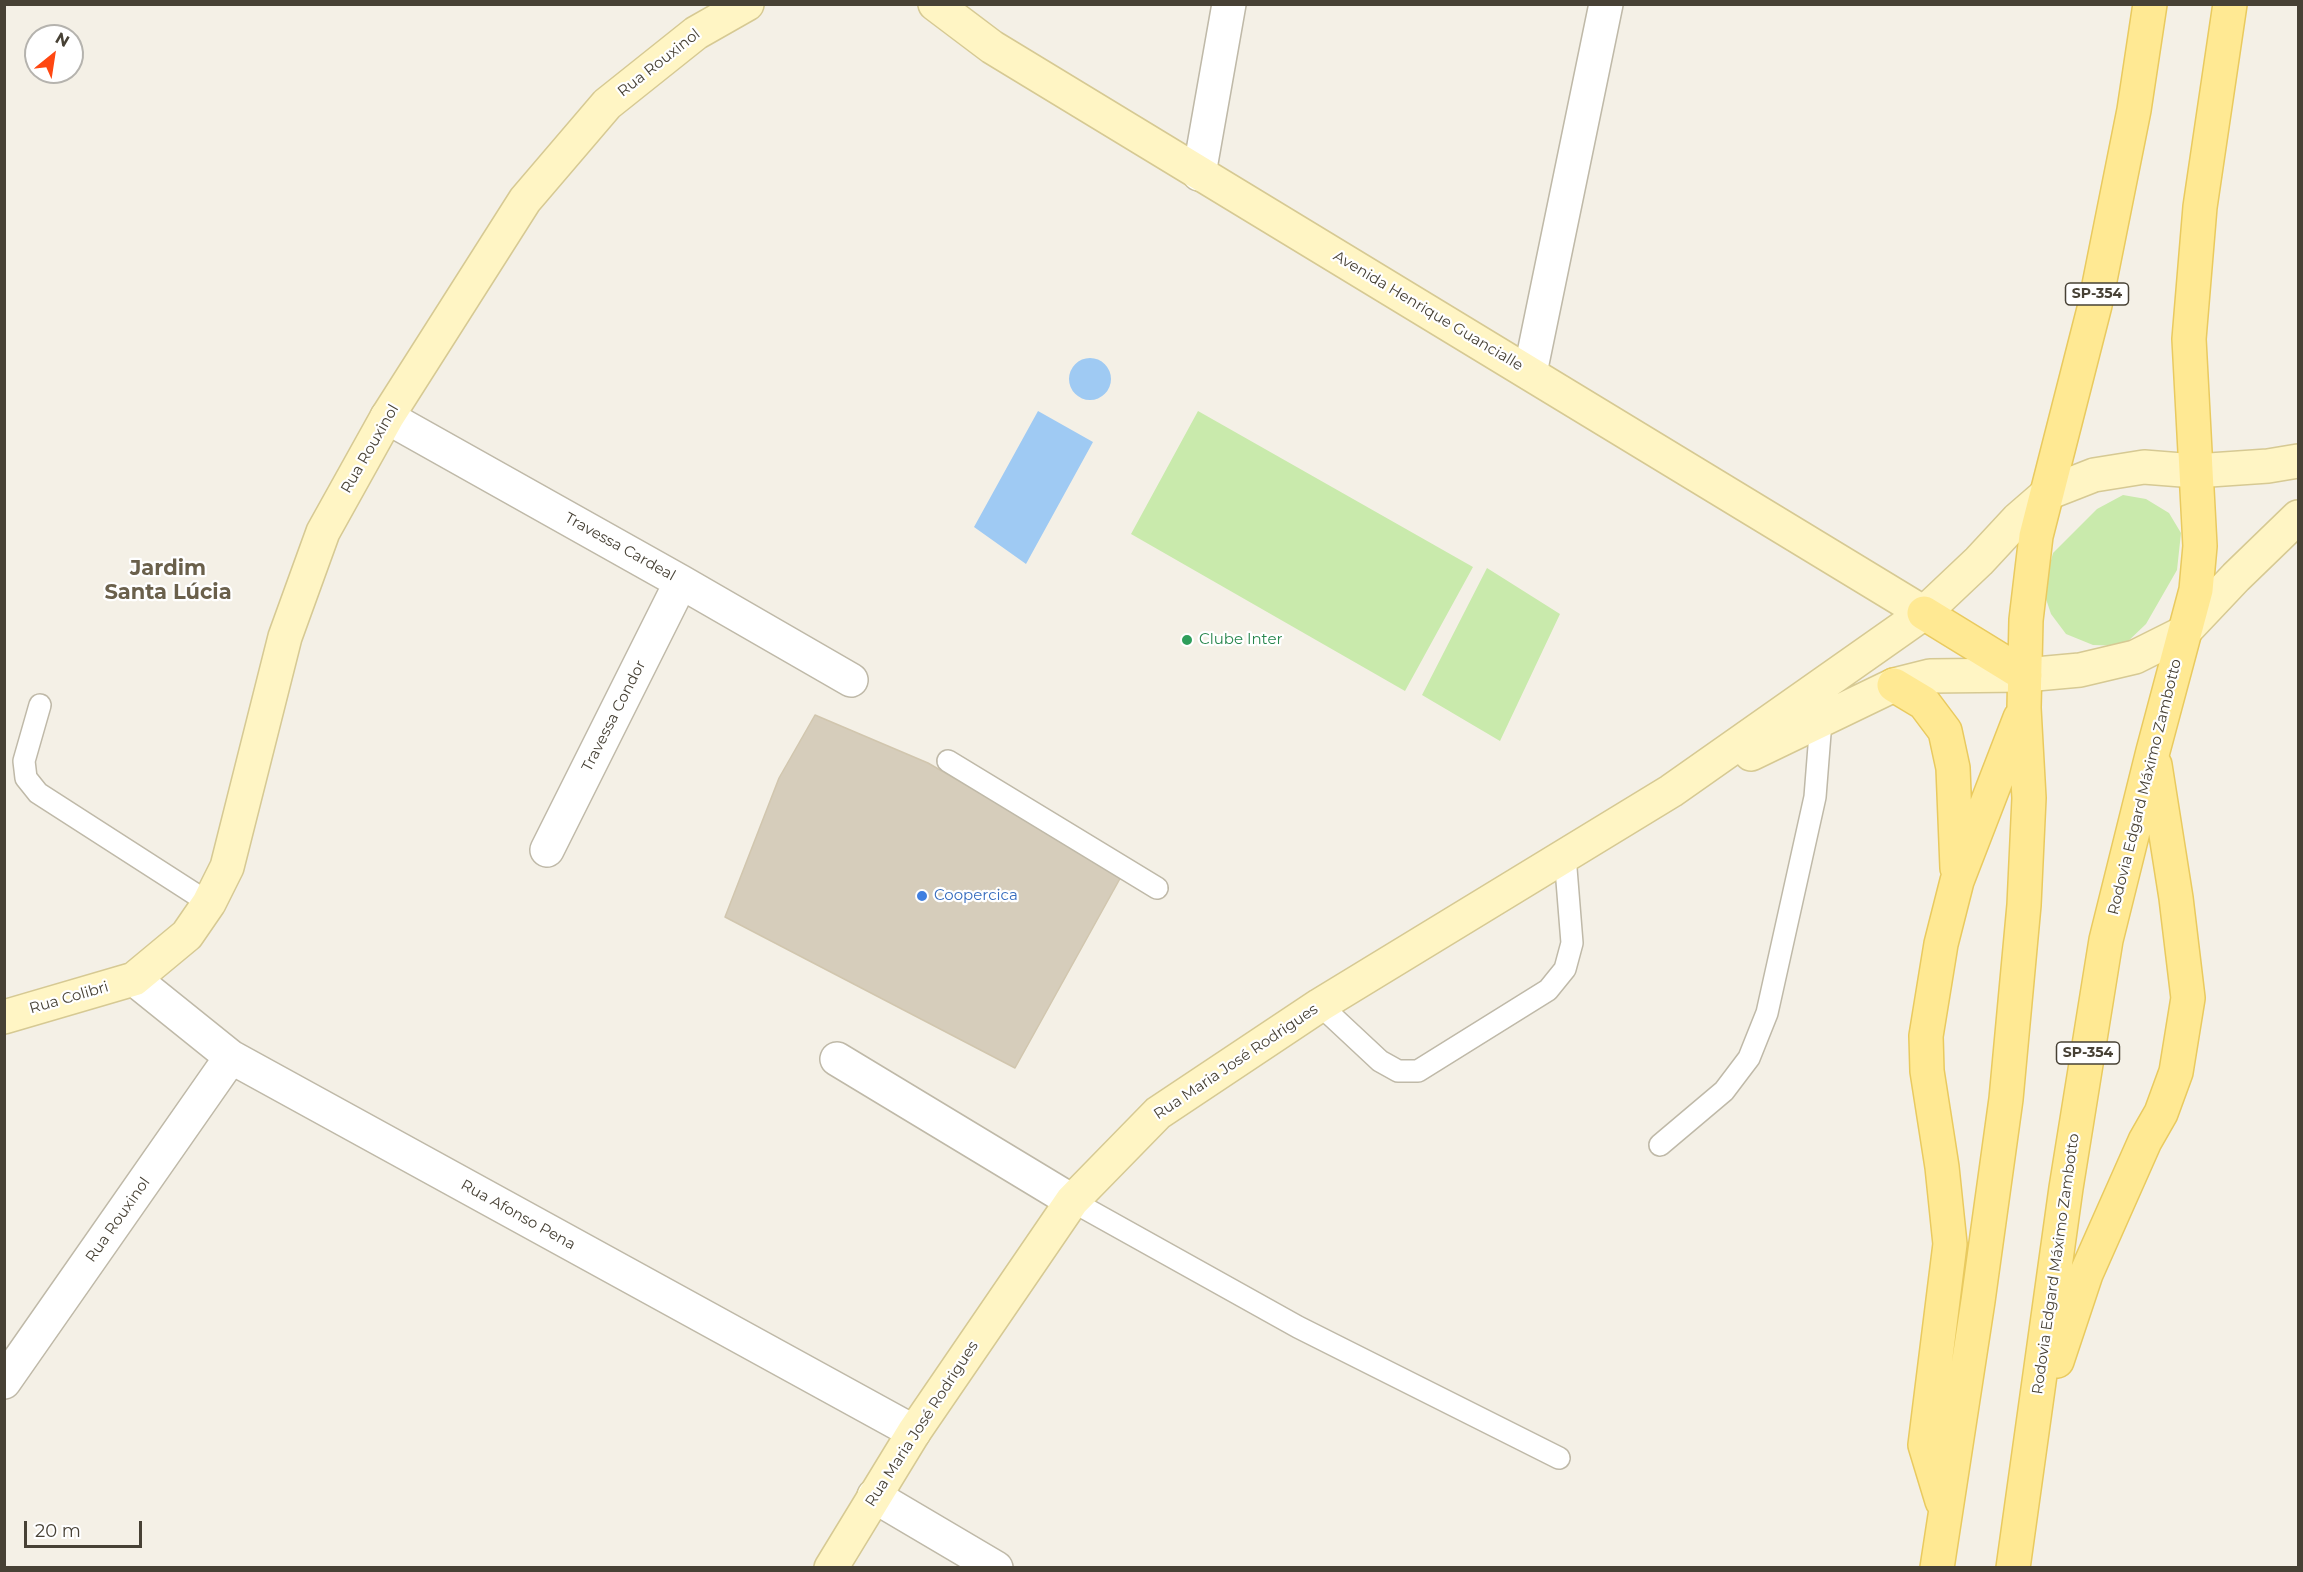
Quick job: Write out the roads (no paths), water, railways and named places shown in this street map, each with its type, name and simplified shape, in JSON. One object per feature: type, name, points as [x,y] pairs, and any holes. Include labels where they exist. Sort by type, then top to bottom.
[{"type":"main road","name":"Rua Rouxinol","points":[[134,980],[187,935],[209,903],[227,867],[285,638],[323,532],[387,417],[525,200],[607,104],[696,33],[747,4]]},
{"type":"main road","name":"Avenida Henrique Guancialle","points":[[935,4],[992,47],[1924,613]]},
{"type":"main road","name":"SP-354","points":[[1937,1568],[2006,1099],[2024,905],[2029,798],[2024,708],[2026,620],[2036,536],[2095,305],[2134,110],[2150,4]]},
{"type":"main road","name":"Rodovia Edgard Máximo Zambotto","points":[[2013,1568],[2066,1188],[2106,940],[2183,633],[2196,590],[2200,546],[2189,339],[2200,207],[2230,4]]},
{"type":"main road","points":[[1671,791],[1924,613],[1979,561],[2018,519],[2048,493],[2094,475],[2144,467],[2195,471],[2268,466],[2298,461]]},
{"type":"main road","points":[[1671,791],[1894,685],[1930,676],[2025,675],[2080,670],[2135,657],[2183,633],[2298,517]]},
{"type":"main road","points":[[1924,613],[2025,675]]},
{"type":"main road","points":[[1894,685],[1924,703],[1945,731],[1953,768],[1957,881]]},
{"type":"main road","name":"SP-354","points":[[1945,1510],[1925,1445],[1950,1244],[1942,1167],[1927,1071],[1926,1036],[1929,1006],[1941,944],[1957,881],[2024,708]]},
{"type":"main road","name":"SP-354","points":[[2031,1439],[2086,1274],[2145,1141],[2161,1113],[2176,1072],[2188,998],[2176,898],[2153,751]]},
{"type":"main road","name":"Rua Maria José Rodrigues","points":[[831,1568],[914,1432],[1072,1201],[1158,1113],[1320,1005],[1671,791]]},
{"type":"main road","name":"Rua Colibri","points":[[4,1017],[134,980]]},
{"type":"street","points":[[1199,174],[1229,4]]},
{"type":"street","points":[[1530,373],[1606,4]]},
{"type":"street","name":"Travessa Cardeal","points":[[387,417],[851,680]]},
{"type":"street","name":"Travessa Condor","points":[[547,850],[681,582]]},
{"type":"street","name":"Rua Afonso Pena","points":[[134,980],[231,1058],[914,1432]]},
{"type":"street","name":"Rua Rouxinol","points":[[4,1382],[231,1058]]},
{"type":"street","points":[[837,1059],[1072,1201]]},
{"type":"street","points":[[874,1496],[996,1568]]},
{"type":"lane","points":[[40,705],[24,761],[26,778],[38,793],[209,903]]},
{"type":"lane","points":[[1660,1145],[1724,1091],[1749,1058],[1767,1013],[1815,796],[1821,721]]},
{"type":"lane","points":[[948,762],[1157,888]]},
{"type":"lane","points":[[1320,1005],[1380,1061],[1398,1071],[1418,1071],[1548,990],[1565,969],[1572,943],[1565,856]]},
{"type":"lane","points":[[1072,1201],[1298,1327],[1560,1458]]},
{"type":"water","points":[[1090,358],[1098,359],[1105,364],[1110,371],[1110,387],[1105,394],[1098,399],[1090,400],[1082,399],[1075,394],[1070,387],[1069,379],[1070,371],[1075,364],[1082,359]]},
{"type":"water","points":[[1038,411],[1093,442],[1026,564],[974,527]]},
{"type":"place","name":"Clube Inter","points":[[1187,640]]},
{"type":"place","name":"Coopercica","points":[[922,896]]},
{"type":"district","name":"Jardim Santa Lúcia","points":[[168,581]]}]
